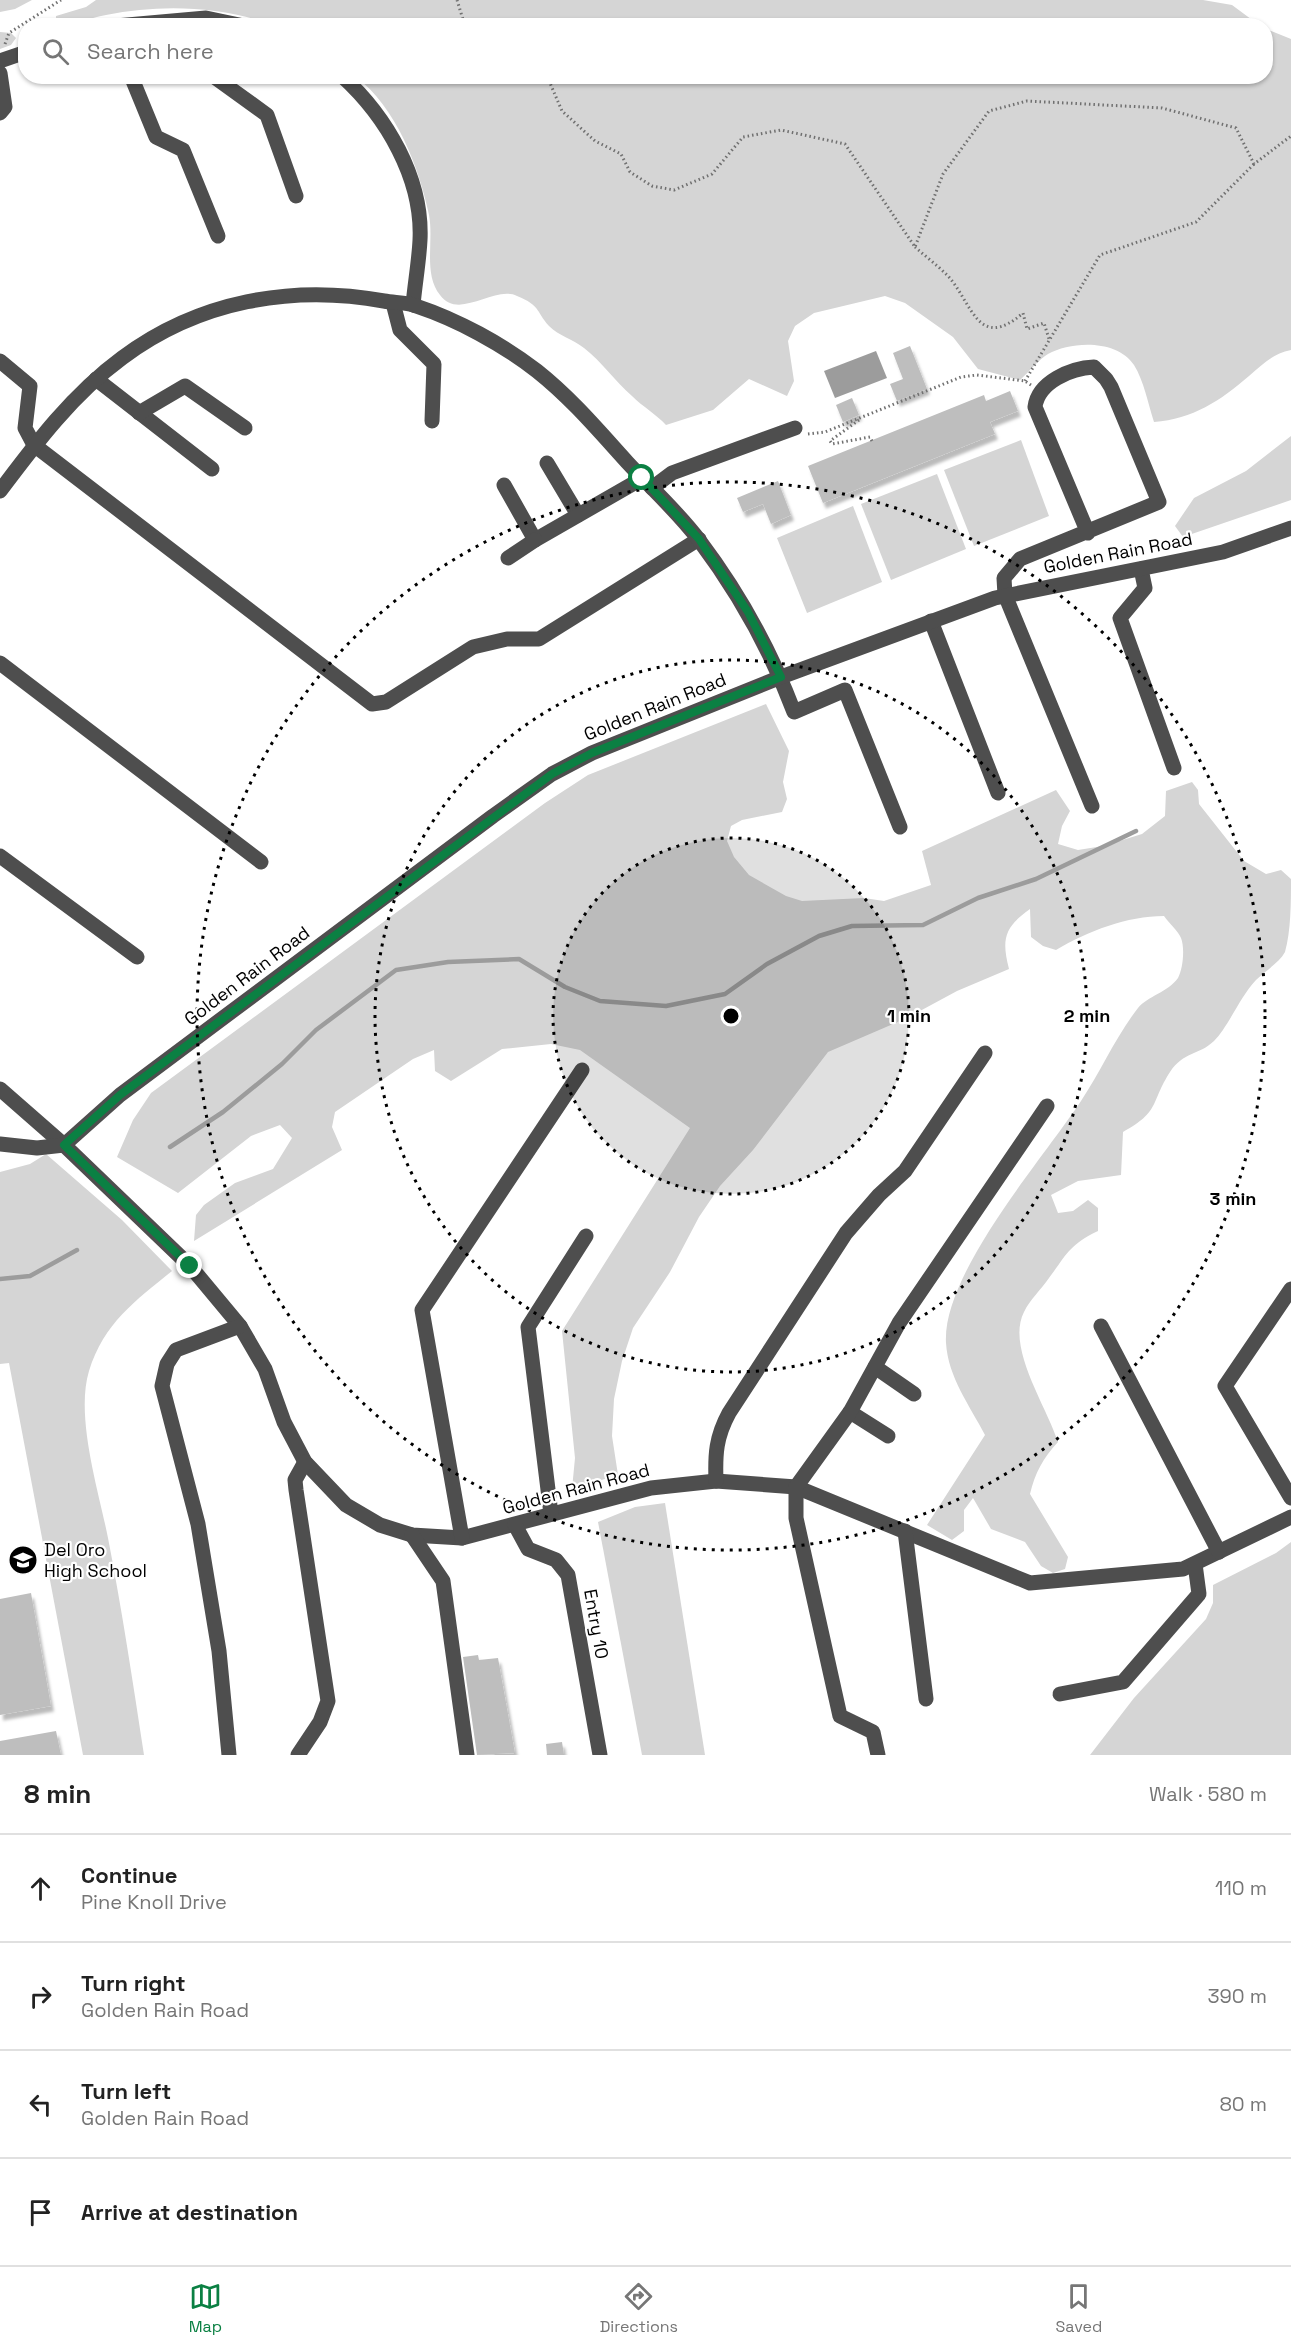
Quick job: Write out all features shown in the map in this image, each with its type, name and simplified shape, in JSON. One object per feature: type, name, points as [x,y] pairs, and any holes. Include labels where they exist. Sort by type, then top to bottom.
[{"type":"street","points":[[2,55],[18,53]]},
{"type":"street","points":[[0,73],[5,107],[0,113]]},
{"type":"street","points":[[134,84],[156,137],[183,150],[218,236]]},
{"type":"street","points":[[224,84],[267,116],[296,195]]},
{"type":"street","points":[[350,84],[376,112],[407,169],[420,220],[413,304]]},
{"type":"street","points":[[0,491],[34,445],[96,379],[150,340],[182,323],[225,306],[274,295],[320,294],[413,304],[452,320],[535,370],[564,393],[699,539],[748,612],[781,677],[794,712],[845,690],[900,827]]},
{"type":"street","points":[[393,303],[400,330],[435,364],[432,421]]},
{"type":"street","points":[[0,361],[30,386],[25,428],[34,445],[372,704],[386,702],[473,647],[507,639],[539,639],[699,539]]},
{"type":"street","points":[[1088,532],[1035,408],[1041,390],[1065,374],[1094,367],[1110,387],[1159,502],[1088,532],[1020,559],[1004,578],[1005,595],[1092,806]]},
{"type":"street","points":[[96,379],[212,469]]},
{"type":"street","points":[[139,413],[185,386],[245,428]]},
{"type":"street","points":[[507,558],[578,515],[647,483],[795,428]]},
{"type":"street","points":[[548,463],[578,515]]},
{"type":"street","points":[[504,485],[535,540]]},
{"type":"street","name":"Golden Rain Road","points":[[64,1145],[120,1095],[552,774],[592,753],[781,677],[1005,595],[1223,552],[1290,532]]},
{"type":"street","points":[[1142,569],[1145,588],[1120,618],[1174,768]]},
{"type":"street","points":[[931,621],[998,793]]},
{"type":"street","points":[[0,663],[261,862]]},
{"type":"street","points":[[0,856],[137,957]]},
{"type":"street","points":[[716,1481],[715,1453],[718,1433],[729,1413],[846,1233],[879,1195],[905,1171],[985,1053]]},
{"type":"street","points":[[462,1538],[422,1310],[582,1070]]},
{"type":"street","name":"Golden Rain Road","points":[[0,1089],[64,1145],[190,1266],[240,1326],[265,1369],[284,1422],[305,1462],[346,1505],[380,1525],[411,1535],[462,1538],[651,1488],[716,1481],[796,1487],[1030,1582],[1183,1569],[1291,1517]]},
{"type":"street","points":[[878,1755],[873,1732],[840,1716],[796,1518],[796,1487],[850,1412],[899,1323],[1047,1106]]},
{"type":"street","points":[[3,1141],[37,1148],[64,1145]]},
{"type":"street","points":[[551,1514],[528,1327],[586,1236]]},
{"type":"street","points":[[1291,1289],[1225,1386],[1291,1498]]},
{"type":"street","points":[[229,1755],[219,1651],[198,1524],[162,1386],[167,1365],[176,1350],[240,1326]]},
{"type":"street","points":[[1101,1326],[1219,1552]]},
{"type":"street","points":[[875,1366],[914,1394]]},
{"type":"street","points":[[850,1412],[888,1436]]},
{"type":"street","points":[[298,1755],[320,1722],[328,1701],[295,1480],[305,1462]]},
{"type":"street","name":"Entry 10","points":[[515,1525],[528,1549],[556,1560],[567,1575],[600,1755]]},
{"type":"street","points":[[905,1531],[926,1699]]},
{"type":"street","points":[[411,1535],[443,1581],[467,1755]]},
{"type":"street","points":[[1060,1695],[1123,1682],[1199,1594],[1195,1563]]},
{"type":"path","points":[[33,18],[61,0]]},
{"type":"path","points":[[457,0],[463,18]]},
{"type":"path","points":[[2,55],[9,33],[18,27]]},
{"type":"path","points":[[550,84],[561,111],[595,141],[621,154],[630,172],[652,186],[674,190],[711,174],[743,137],[781,130],[845,144],[915,247],[948,275],[985,327],[994,328],[1023,313],[1027,329],[1044,322],[1049,340]]},
{"type":"path","points":[[915,247],[943,174],[989,111],[1027,101],[1162,108],[1236,128],[1254,164]]},
{"type":"path","points":[[1025,381],[1100,255],[1197,222],[1254,164],[1291,136]]},
{"type":"path","points":[[795,428],[815,434],[961,377],[977,375],[1025,381],[1041,390]]},
{"type":"path","points":[[864,416],[830,441],[832,444],[870,437],[872,441]]},
{"type":"shaded area","points":[[0,0],[32,0],[15,9],[0,12]]},
{"type":"shaded area","points":[[96,0],[1203,0],[1232,5],[1250,18],[251,18],[213,11],[170,8],[127,11],[92,18],[56,18],[56,16],[86,7]]},
{"type":"shaded area","points":[[0,32],[11,33],[16,38],[11,45],[0,49]]},
{"type":"shaded area","points":[[1273,32],[1291,39],[1291,350],[1268,360],[1216,401],[1194,413],[1154,422],[1143,385],[1134,365],[1117,350],[1081,345],[1058,350],[1044,357],[1020,380],[978,369],[953,337],[905,303],[885,296],[814,313],[795,326],[788,341],[794,381],[787,396],[749,379],[713,410],[666,425],[636,400],[591,353],[549,326],[534,306],[525,300],[508,294],[457,305],[448,302],[440,295],[430,267],[429,215],[419,177],[394,121],[364,84],[1273,84]]},
{"type":"shaded area","points":[[876,351],[887,378],[835,398],[824,371]]},
{"type":"shaded area","points":[[1291,436],[1291,500],[1183,537],[1175,526],[1194,498],[1246,471]]},
{"type":"shaded area","points":[[1021,440],[1049,516],[974,546],[944,470]]},
{"type":"shaded area","points":[[937,474],[966,549],[891,580],[861,504]]},
{"type":"shaded area","points":[[853,506],[882,582],[807,613],[777,538]]},
{"type":"shaded area","points":[[766,704],[789,751],[783,782],[787,799],[782,812],[742,820],[731,826],[727,841],[734,857],[749,875],[786,896],[802,901],[864,898],[884,901],[931,885],[922,851],[1056,790],[1070,811],[1062,826],[1058,844],[1078,850],[1103,846],[1142,834],[1165,816],[1166,791],[1192,782],[1198,790],[1199,804],[1244,861],[1266,874],[1281,870],[1291,879],[1290,926],[1285,952],[1250,987],[1214,1041],[1175,1065],[1149,1112],[1123,1132],[1121,1175],[1078,1181],[1051,1195],[1058,1213],[1073,1211],[1088,1200],[1098,1208],[1098,1231],[1074,1246],[1065,1256],[1026,1307],[1020,1326],[1020,1342],[1024,1359],[1058,1442],[1040,1466],[1030,1494],[1068,1557],[1065,1569],[1053,1573],[1041,1566],[1025,1542],[991,1529],[973,1498],[964,1510],[964,1531],[952,1540],[927,1525],[985,1435],[951,1368],[946,1343],[949,1315],[960,1284],[997,1218],[1081,1101],[1130,1019],[1142,1004],[1169,987],[1178,978],[1183,958],[1182,942],[1178,933],[1164,916],[1136,919],[1108,926],[1056,950],[1043,946],[1031,937],[1030,909],[1015,922],[1007,934],[1005,949],[1009,969],[957,991],[907,1018],[828,1052],[753,1150],[720,1186],[699,1217],[670,1272],[633,1328],[622,1361],[614,1399],[612,1436],[618,1475],[572,1489],[575,1458],[562,1331],[690,1128],[580,1050],[551,1044],[502,1049],[451,1081],[435,1071],[434,1050],[413,1059],[335,1112],[332,1127],[342,1150],[194,1241],[196,1215],[204,1205],[235,1183],[273,1169],[292,1138],[280,1125],[251,1136],[178,1193],[117,1157],[133,1120],[151,1093],[545,803],[588,775]]},
{"type":"shaded area","points":[[46,1154],[122,1220],[172,1271],[133,1303],[112,1326],[95,1354],[85,1389],[86,1432],[113,1565],[144,1755],[83,1755],[9,1363],[0,1364],[0,1172],[30,1164]]},
{"type":"shaded area","points":[[665,1503],[705,1755],[642,1755],[598,1522],[635,1507]]},
{"type":"shaded area","points":[[1291,1542],[1291,1755],[1090,1755],[1134,1698],[1206,1619],[1213,1603],[1213,1585],[1276,1553]]},
{"type":"building","points":[[910,346],[927,389],[897,401],[890,384],[903,379],[893,353]]},
{"type":"building","points":[[1010,391],[1018,411],[990,422],[995,434],[823,503],[808,466],[984,395],[986,401]]},
{"type":"building","points":[[852,398],[859,415],[843,422],[836,405]]},
{"type":"building","points":[[778,481],[791,515],[771,524],[763,504],[743,512],[737,498]]},
{"type":"building","points":[[31,1593],[51,1706],[0,1715],[0,1599]]},
{"type":"building","points":[[478,1655],[479,1660],[498,1658],[515,1753],[477,1755],[463,1657]]},
{"type":"building","points":[[56,1731],[61,1755],[0,1755],[0,1741]]},
{"type":"building","points":[[562,1742],[564,1755],[547,1755],[546,1744]]},
{"type":"waterway","points":[[170,1147],[223,1112],[282,1064],[316,1030],[396,970],[448,962],[519,959],[565,987],[600,1001],[666,1006],[725,994],[767,964],[819,936],[852,926],[923,925],[978,898],[1036,879],[1136,831]]},
{"type":"waterway","points":[[0,1279],[30,1276],[77,1250]]},
{"type":"place","name":"Del Oro High School","points":[[23,1560]]},
{"type":"route","points":[[190,1266],[64,1145],[120,1095],[552,774],[592,753],[781,677],[748,612],[699,539],[642,478]]}]
